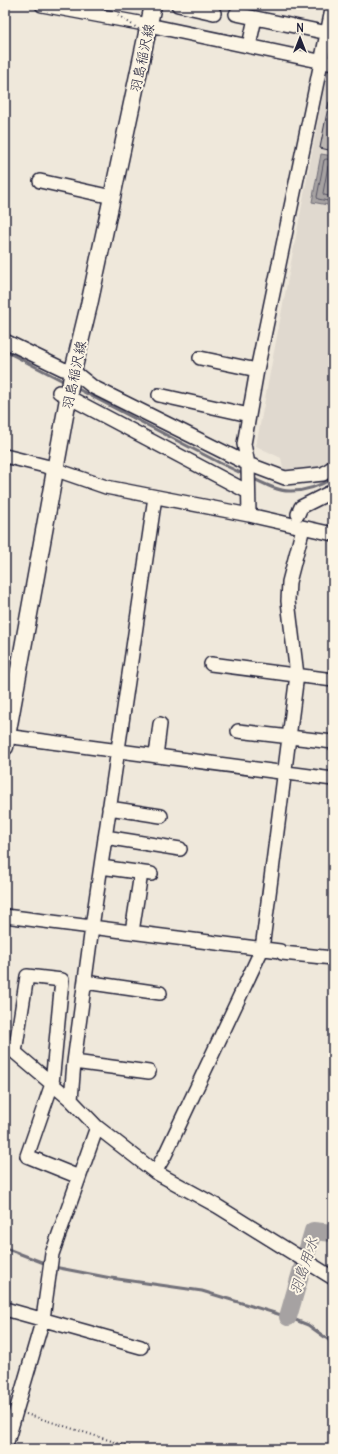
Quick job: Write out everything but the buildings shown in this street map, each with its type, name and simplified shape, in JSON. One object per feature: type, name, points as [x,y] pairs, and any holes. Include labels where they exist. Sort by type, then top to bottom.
[{"type":"main road","name":"羽島稲沢線","points":[[143,5],[144,24]]},
{"type":"main road","name":"羽島稲沢線","points":[[5,689],[66,382],[144,24],[153,5]]},
{"type":"main road","name":"羽島稲沢線","points":[[6,740],[50,468]]},
{"type":"street","points":[[42,5],[56,6],[327,63]]},
{"type":"street","points":[[178,5],[214,13]]},
{"type":"street","points":[[249,515],[248,477],[244,444],[257,370],[327,63],[328,33],[333,5]]},
{"type":"street","points":[[236,14],[328,33]]},
{"type":"street","points":[[249,46],[255,18]]},
{"type":"street","points":[[40,180],[107,196]]},
{"type":"street","points":[[5,341],[66,382],[248,477],[285,478],[323,474],[333,467]]},
{"type":"street","points":[[200,358],[257,370]]},
{"type":"street","points":[[66,382],[93,387],[248,477]]},
{"type":"street","points":[[159,395],[249,415]]},
{"type":"street","points":[[5,456],[50,468],[106,487],[249,515],[333,534]]},
{"type":"street","points":[[298,514],[301,507],[333,491]]},
{"type":"street","points":[[71,1100],[74,1062],[92,927],[154,497]]},
{"type":"street","points":[[155,1172],[165,1155],[262,949],[297,675],[288,601],[289,582],[303,528]]},
{"type":"street","points":[[211,664],[333,680]]},
{"type":"street","points":[[156,756],[160,724]]},
{"type":"street","points":[[238,731],[333,742]]},
{"type":"street","points":[[6,740],[117,751],[333,779]]},
{"type":"street","points":[[109,808],[161,816]]},
{"type":"street","points":[[105,837],[180,849]]},
{"type":"street","points":[[101,867],[146,874],[132,932]]},
{"type":"street","points":[[5,916],[280,951],[282,953],[333,958]]},
{"type":"street","points":[[79,1177],[27,1156],[52,1084],[62,980],[27,976],[10,1048],[52,1084],[71,1100],[97,1128],[155,1172],[217,1206],[333,1278]]},
{"type":"street","points":[[85,982],[160,993]]},
{"type":"street","points":[[74,1062],[149,1072]]},
{"type":"street","points":[[5,1449],[11,1409],[43,1319],[52,1254],[97,1128]]},
{"type":"street","points":[[5,1308],[141,1347]]},
{"type":"path","points":[[118,15],[156,41]]},
{"type":"path","points":[[11,1409],[137,1449]]},
{"type":"shaded area","points":[[328,69],[333,70],[333,458],[319,467],[284,472],[281,458],[256,446]]},
{"type":"water","points":[[321,154],[333,156],[333,206],[312,202]]},
{"type":"waterway","points":[[5,351],[65,382]]},
{"type":"waterway","points":[[76,388],[245,475]]},
{"type":"waterway","points":[[252,478],[276,489],[286,491],[313,488],[333,478]]},
{"type":"waterway","name":"羽島用水","points":[[288,1317],[313,1231],[333,1233]]},
{"type":"waterway","points":[[5,1248],[44,1263]]},
{"type":"waterway","points":[[54,1267],[111,1278],[202,1291],[288,1317],[308,1325],[333,1343]]}]
